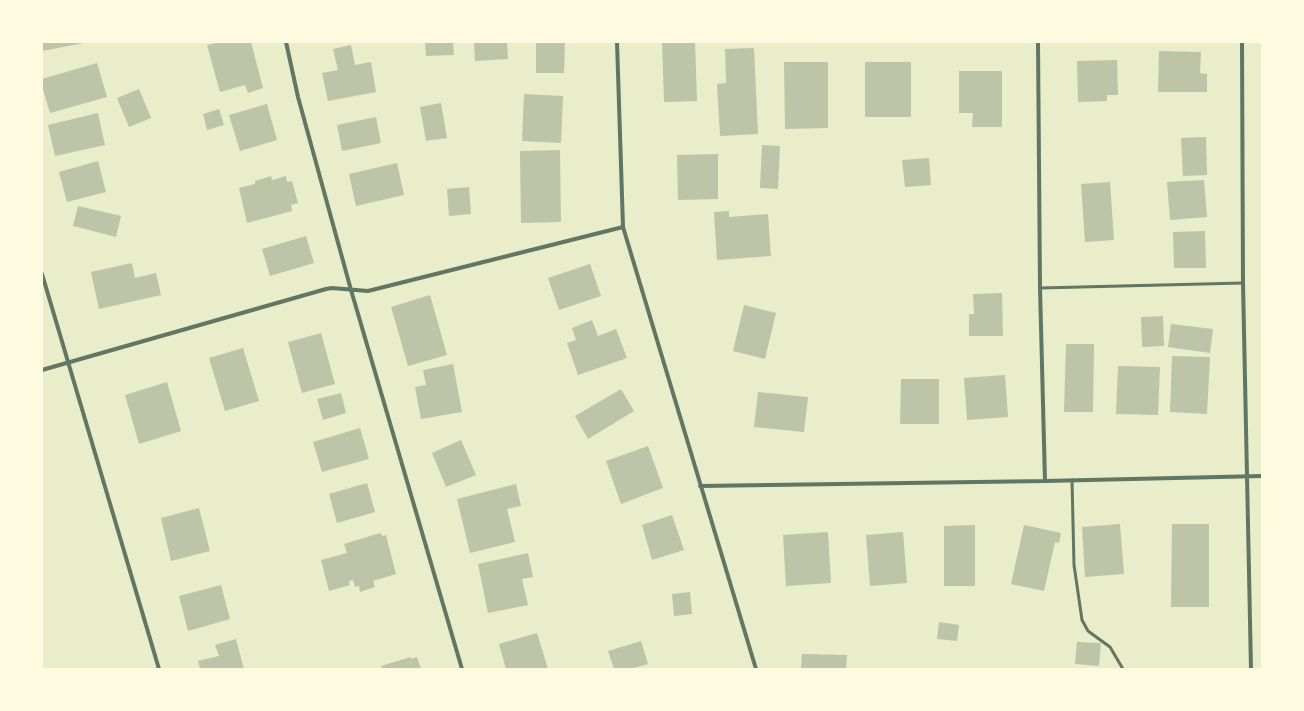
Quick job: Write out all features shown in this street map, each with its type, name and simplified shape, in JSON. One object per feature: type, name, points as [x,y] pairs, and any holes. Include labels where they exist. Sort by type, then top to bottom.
[{"type":"street","points":[[286,42],[298,97],[351,290],[462,669]]},
{"type":"street","points":[[617,42],[623,227],[756,669]]},
{"type":"street","points":[[1038,42],[1040,288],[1045,481]]},
{"type":"street","points":[[1242,42],[1243,283],[1251,669]]},
{"type":"street","points":[[42,370],[326,289],[332,288],[368,291],[623,227]]},
{"type":"street","points":[[42,274],[159,669]]},
{"type":"street","points":[[700,486],[1262,476]]},
{"type":"lane","points":[[1040,288],[1243,283]]},
{"type":"lane","points":[[1072,480],[1074,565],[1082,620],[1088,631],[1110,647],[1123,669]]},
{"type":"building","points":[[42,42],[84,42],[84,43],[42,51]]},
{"type":"building","points":[[220,42],[251,42],[263,88],[248,93],[245,85],[220,92],[207,45]]},
{"type":"building","points":[[425,42],[453,42],[454,55],[426,56]]},
{"type":"building","points":[[474,42],[507,42],[508,59],[475,61]]},
{"type":"building","points":[[536,42],[565,42],[564,73],[536,73]]},
{"type":"building","points":[[662,42],[695,42],[697,101],[664,102]]},
{"type":"building","points":[[351,45],[355,65],[371,62],[376,92],[328,101],[322,73],[338,70],[333,49]]},
{"type":"building","points":[[754,48],[758,134],[720,136],[717,84],[726,83],[725,49]]},
{"type":"building","points":[[1159,51],[1201,52],[1200,73],[1207,74],[1207,92],[1158,92]]},
{"type":"building","points":[[1117,60],[1118,95],[1107,95],[1107,101],[1078,102],[1077,61]]},
{"type":"building","points":[[784,62],[828,62],[828,128],[785,129]]},
{"type":"building","points":[[865,62],[911,62],[911,117],[865,117]]},
{"type":"building","points":[[97,63],[107,97],[50,113],[42,86],[42,79]]},
{"type":"building","points":[[959,71],[1002,71],[1002,127],[972,127],[973,113],[959,113]]},
{"type":"building","points":[[139,89],[151,118],[129,127],[117,98]]},
{"type":"building","points":[[524,94],[563,96],[561,143],[522,141]]},
{"type":"building","points":[[441,103],[447,138],[426,141],[420,107]]},
{"type":"building","points":[[267,104],[277,140],[240,151],[229,115]]},
{"type":"building","points":[[219,109],[224,125],[207,130],[203,114]]},
{"type":"building","points":[[98,113],[105,145],[55,156],[48,125]]},
{"type":"building","points":[[376,117],[381,143],[342,151],[337,125]]},
{"type":"building","points":[[1206,137],[1207,175],[1183,176],[1181,138]]},
{"type":"building","points":[[762,145],[780,146],[778,189],[760,188]]},
{"type":"building","points":[[560,150],[561,222],[521,223],[520,151]]},
{"type":"building","points":[[718,154],[718,199],[678,200],[677,155]]},
{"type":"building","points":[[929,158],[931,185],[905,187],[902,160]]},
{"type":"building","points":[[98,161],[106,192],[67,202],[59,172]]},
{"type":"building","points":[[397,163],[404,195],[356,206],[349,174]]},
{"type":"building","points":[[271,176],[272,180],[286,176],[287,182],[292,181],[298,203],[291,205],[292,211],[247,223],[239,188],[255,184],[255,181]]},
{"type":"building","points":[[1204,180],[1207,217],[1170,220],[1167,182]]},
{"type":"building","points":[[1110,182],[1114,240],[1085,242],[1081,184]]},
{"type":"building","points":[[469,187],[471,214],[449,216],[447,189]]},
{"type":"building","points":[[78,206],[121,216],[116,237],[73,226]]},
{"type":"building","points":[[729,211],[729,217],[768,214],[771,256],[717,260],[714,212]]},
{"type":"building","points":[[1205,231],[1206,268],[1174,268],[1173,232]]},
{"type":"building","points":[[306,236],[314,263],[270,276],[262,249]]},
{"type":"building","points":[[132,263],[135,278],[156,273],[161,295],[99,309],[91,272]]},
{"type":"building","points":[[590,264],[601,296],[559,310],[548,278]]},
{"type":"building","points":[[1002,293],[1003,336],[969,336],[969,314],[974,314],[973,294]]},
{"type":"building","points":[[430,295],[447,355],[408,366],[391,307]]},
{"type":"building","points":[[744,305],[776,313],[765,359],[733,351]]},
{"type":"building","points":[[1163,316],[1164,346],[1142,347],[1141,317]]},
{"type":"building","points":[[592,320],[598,336],[616,329],[627,358],[578,375],[567,343],[576,340],[572,328]]},
{"type":"building","points":[[1171,324],[1213,329],[1210,353],[1168,347]]},
{"type":"building","points":[[321,333],[335,384],[302,393],[288,342]]},
{"type":"building","points":[[1066,344],[1094,344],[1093,412],[1064,412]]},
{"type":"building","points":[[243,348],[259,401],[225,411],[209,358]]},
{"type":"building","points":[[1172,356],[1210,357],[1207,414],[1170,412]]},
{"type":"building","points":[[453,364],[462,412],[421,419],[415,387],[426,385],[423,370]]},
{"type":"building","points":[[1118,366],[1160,367],[1158,415],[1116,414]]},
{"type":"building","points":[[1005,375],[1008,417],[967,420],[964,378]]},
{"type":"building","points":[[901,379],[939,379],[939,424],[900,424]]},
{"type":"building","points":[[167,382],[181,431],[139,444],[125,395]]},
{"type":"building","points":[[621,389],[634,411],[588,439],[575,416]]},
{"type":"building","points":[[758,392],[808,397],[804,432],[754,427]]},
{"type":"building","points":[[341,393],[346,413],[323,420],[317,399]]},
{"type":"building","points":[[360,428],[369,459],[322,472],[313,442]]},
{"type":"building","points":[[461,440],[476,475],[446,487],[432,453]]},
{"type":"building","points":[[648,446],[663,488],[621,504],[606,461]]},
{"type":"building","points":[[367,483],[375,512],[337,523],[329,494]]},
{"type":"building","points":[[516,484],[521,506],[507,509],[515,542],[470,553],[457,499]]},
{"type":"building","points":[[199,508],[210,551],[171,561],[161,518]]},
{"type":"building","points":[[672,515],[684,550],[652,560],[642,525]]},
{"type":"building","points":[[1120,524],[1124,574],[1085,577],[1082,527]]},
{"type":"building","points":[[1172,524],[1209,524],[1209,607],[1171,607]]},
{"type":"building","points":[[975,525],[975,586],[944,586],[944,526]]},
{"type":"building","points":[[1024,525],[1061,533],[1059,543],[1055,542],[1044,591],[1011,584]]},
{"type":"building","points":[[828,532],[831,583],[786,586],[783,535]]},
{"type":"building","points":[[903,532],[907,583],[870,586],[866,535]]},
{"type":"building","points":[[380,533],[383,536],[386,535],[396,574],[373,581],[375,587],[360,592],[359,586],[355,587],[353,580],[349,581],[350,585],[329,591],[321,560],[347,553],[344,544]]},
{"type":"building","points":[[528,553],[533,577],[522,579],[528,605],[488,613],[478,564]]},
{"type":"building","points":[[221,585],[230,619],[188,631],[179,596]]},
{"type":"building","points":[[690,592],[692,614],[674,616],[672,594]]},
{"type":"building","points":[[939,622],[959,625],[957,641],[937,639]]},
{"type":"building","points":[[537,633],[548,669],[506,669],[499,644]]},
{"type":"building","points":[[236,639],[244,669],[200,669],[198,661],[219,656],[215,645]]},
{"type":"building","points":[[641,641],[648,664],[631,669],[614,669],[608,651]]},
{"type":"building","points":[[1077,642],[1101,643],[1099,666],[1075,664]]},
{"type":"building","points":[[802,654],[847,655],[846,669],[801,669]]},
{"type":"building","points":[[411,657],[411,659],[417,657],[421,669],[382,669],[381,666]]}]
